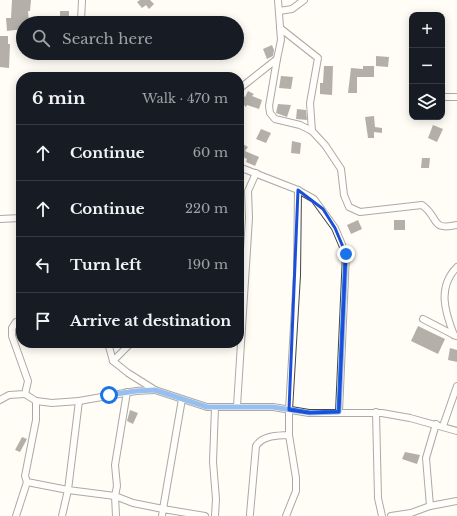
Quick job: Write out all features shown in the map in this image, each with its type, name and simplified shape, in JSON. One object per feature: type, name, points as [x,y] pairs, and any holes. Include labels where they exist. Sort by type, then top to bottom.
[{"type":"street","points":[[81,16],[82,0]]},
{"type":"street","points":[[278,0],[280,45],[269,106],[270,113],[275,119],[300,125],[312,131],[325,145],[341,169],[344,195],[348,207],[360,212],[422,205],[431,211],[438,225],[443,227],[457,225]]},
{"type":"street","points":[[279,11],[292,9],[304,0]]},
{"type":"street","points":[[280,28],[318,58],[310,103],[312,131]]},
{"type":"street","points":[[244,85],[277,59]]},
{"type":"street","points":[[445,97],[457,97]]},
{"type":"street","points":[[244,168],[298,190],[314,199],[323,209],[335,228],[346,254],[339,412]]},
{"type":"street","points":[[244,273],[249,218],[248,191],[256,172]]},
{"type":"street","points":[[286,516],[296,491],[296,478],[289,435],[289,410],[297,275],[298,190]]},
{"type":"street","points":[[0,220],[16,218]]},
{"type":"street","points":[[456,336],[445,310],[444,293],[448,280],[457,267]]},
{"type":"street","points":[[423,319],[456,336]]},
{"type":"street","points":[[16,322],[12,328],[12,336],[16,347]]},
{"type":"street","points":[[16,348],[28,381],[26,394]]},
{"type":"street","points":[[109,348],[113,361],[128,373],[155,390],[207,407],[273,407],[310,413],[376,412],[440,425],[457,431]]},
{"type":"street","points":[[113,361],[126,348]]},
{"type":"street","points":[[237,406],[239,348]]},
{"type":"street","points":[[430,506],[426,458],[457,386]]},
{"type":"street","points":[[0,400],[9,395],[26,394],[36,401],[52,403],[79,401],[127,392],[155,390]]},
{"type":"street","points":[[116,516],[115,496],[117,486],[115,465],[127,392]]},
{"type":"street","points":[[162,516],[182,399]]},
{"type":"street","points":[[16,516],[26,482],[25,476],[36,420],[36,401]]},
{"type":"street","points":[[62,516],[68,490],[79,401]]},
{"type":"street","points":[[215,407],[213,462],[216,499],[215,516]]},
{"type":"street","points":[[376,412],[378,498],[382,516]]},
{"type":"street","points":[[250,514],[256,446],[259,441],[268,437],[289,435]]},
{"type":"street","points":[[26,482],[68,490],[115,496],[133,503],[205,516]]},
{"type":"street","points":[[391,516],[411,513],[430,506],[457,501]]},
{"type":"highlighted area","points":[[298,190],[323,209],[335,228],[346,254],[339,412],[309,413],[289,410]]},
{"type":"building","points":[[12,0],[31,0],[30,11],[28,11],[28,16],[16,16],[16,30],[7,31],[6,18],[11,18]]},
{"type":"building","points":[[140,0],[150,0],[154,4],[149,9],[146,5],[142,8],[137,2]]},
{"type":"building","points":[[60,11],[69,11],[69,16],[60,16]]},
{"type":"building","points":[[0,36],[8,36],[8,44],[10,44],[9,68],[0,67]]},
{"type":"building","points":[[272,45],[274,50],[273,56],[267,59],[263,49]]},
{"type":"building","points":[[376,56],[389,57],[388,67],[376,66]]},
{"type":"building","points":[[324,66],[333,66],[332,95],[320,94],[320,83],[323,83]]},
{"type":"building","points":[[363,66],[374,66],[374,77],[357,77],[357,93],[348,93],[351,68],[363,69]]},
{"type":"building","points":[[281,76],[293,77],[291,89],[279,88]]},
{"type":"building","points":[[248,91],[254,94],[252,96],[262,100],[259,109],[247,105],[246,107],[244,105],[244,96],[245,97]]},
{"type":"building","points":[[278,104],[291,105],[287,117],[276,113]]},
{"type":"building","points":[[297,109],[306,110],[307,120],[296,119]]},
{"type":"building","points":[[374,116],[375,127],[382,128],[382,133],[374,132],[374,138],[368,138],[365,117]]},
{"type":"building","points":[[433,125],[443,129],[437,142],[428,138]]},
{"type":"building","points":[[261,129],[271,133],[266,143],[256,139]]},
{"type":"building","points":[[292,141],[301,143],[300,154],[291,153]]},
{"type":"building","points":[[244,145],[248,147],[245,151],[259,157],[255,166],[246,162],[247,159],[244,158]]},
{"type":"building","points":[[422,158],[430,158],[429,168],[421,168]]},
{"type":"building","points":[[358,220],[362,229],[351,234],[347,225]]},
{"type":"building","points":[[394,220],[405,220],[405,230],[394,230]]},
{"type":"building","points":[[418,326],[445,339],[438,354],[411,341]]},
{"type":"building","points":[[450,348],[457,350],[457,362],[448,360]]},
{"type":"building","points":[[130,410],[138,413],[133,424],[127,421]]},
{"type":"building","points":[[22,437],[27,439],[20,452],[15,450]]},
{"type":"building","points":[[405,452],[420,455],[417,464],[402,459]]},
{"type":"route","points":[[109,395],[155,390],[207,407],[273,407],[310,413],[327,414],[339,412],[346,254]]}]
